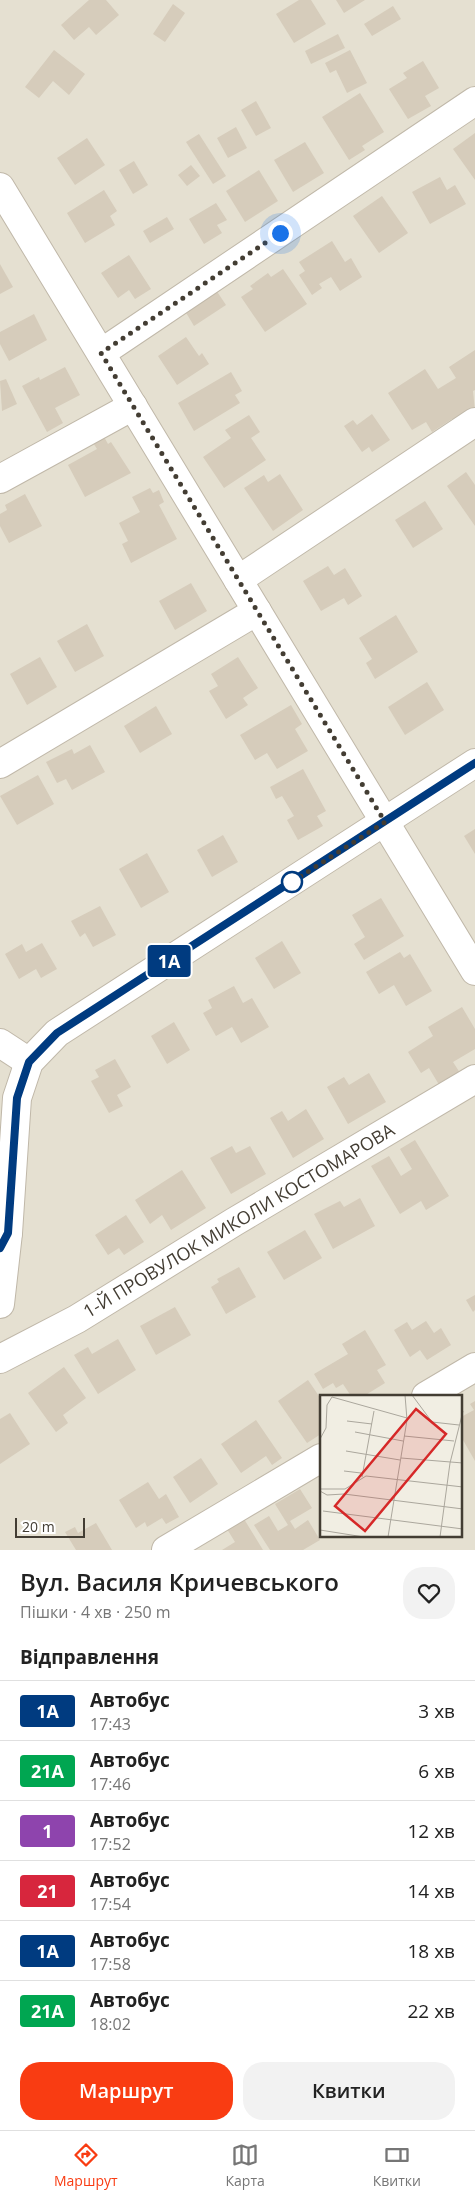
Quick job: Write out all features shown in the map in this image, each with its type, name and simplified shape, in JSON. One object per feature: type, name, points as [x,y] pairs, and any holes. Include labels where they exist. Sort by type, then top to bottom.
[{"type":"street","points":[[101,353],[475,101]]},
{"type":"street","points":[[0,187],[475,971]]},
{"type":"street","points":[[0,479],[133,406]]},
{"type":"street","points":[[238,580],[475,422]]},
{"type":"street","points":[[0,764],[257,611]]},
{"type":"street","points":[[0,1304],[17,1098],[29,1062],[57,1033],[475,763]]},
{"type":"street","points":[[0,1043],[29,1062]]},
{"type":"street","name":"1-Й ПРОВУЛОК МИКОЛИ КОСТОМАРОВА","points":[[0,1358],[77,1319],[234,1222],[475,1079]]},
{"type":"street","points":[[428,1395],[475,1367]]},
{"type":"street","points":[[166,1550],[320,1459]]},
{"type":"shaded area","points":[[0,0],[475,0],[475,1550],[0,1550]]},
{"type":"building","points":[[89,0],[106,0],[119,15],[96,35],[89,27],[74,40],[61,25]]},
{"type":"building","points":[[299,0],[311,0],[326,24],[294,43],[276,14]]},
{"type":"building","points":[[336,0],[365,0],[344,13]]},
{"type":"building","points":[[173,4],[185,13],[165,42],[153,34]]},
{"type":"building","points":[[393,6],[401,19],[372,36],[364,24]]},
{"type":"building","points":[[338,34],[345,48],[311,64],[305,51]]},
{"type":"building","points":[[54,50],[85,74],[69,95],[53,81],[39,98],[25,87]]},
{"type":"building","points":[[350,50],[367,83],[347,93],[336,70],[330,73],[325,63]]},
{"type":"building","points":[[423,61],[439,88],[425,96],[431,106],[408,119],[389,89],[407,78],[403,73]]},
{"type":"building","points":[[360,93],[384,132],[362,146],[365,150],[349,160],[322,117]]},
{"type":"building","points":[[256,101],[271,128],[256,136],[241,110]]},
{"type":"building","points":[[236,127],[247,148],[228,158],[217,138]]},
{"type":"building","points":[[475,133],[475,180],[453,149]]},
{"type":"building","points":[[199,134],[226,176],[213,184],[186,142]]},
{"type":"building","points":[[87,138],[105,165],[75,185],[57,158]]},
{"type":"building","points":[[305,142],[324,173],[293,192],[274,160]]},
{"type":"building","points":[[134,161],[148,185],[133,194],[119,170]]},
{"type":"building","points":[[191,165],[200,176],[187,186],[178,175]]},
{"type":"building","points":[[259,170],[278,201],[245,222],[226,191]]},
{"type":"building","points":[[440,177],[447,190],[455,185],[466,204],[430,224],[412,192]]},
{"type":"building","points":[[104,190],[117,211],[110,216],[115,225],[85,243],[67,213]]},
{"type":"building","points":[[382,196],[408,233],[379,253],[353,216]]},
{"type":"building","points":[[216,203],[227,220],[217,225],[222,233],[204,244],[189,219]]},
{"type":"building","points":[[167,217],[174,229],[150,243],[143,231]]},
{"type":"building","points":[[332,241],[345,262],[351,258],[362,277],[340,291],[331,277],[319,284],[322,288],[312,295],[299,275],[305,271],[299,262]]},
{"type":"building","points":[[129,255],[151,289],[135,299],[129,290],[118,298],[101,273]]},
{"type":"building","points":[[0,264],[13,287],[0,294]]},
{"type":"building","points":[[283,269],[307,304],[265,332],[241,297],[253,289],[250,286],[268,273],[271,277]]},
{"type":"building","points":[[216,290],[226,305],[194,326],[185,311]]},
{"type":"building","points":[[34,314],[47,340],[9,361],[0,344],[0,332]]},
{"type":"building","points":[[186,337],[199,356],[202,353],[209,364],[177,385],[158,356]]},
{"type":"building","points":[[475,350],[475,390],[473,391],[475,411],[456,424],[452,419],[432,432],[426,422],[412,430],[388,393],[425,369],[438,389],[456,378],[449,367]]},
{"type":"building","points":[[65,367],[80,395],[55,408],[63,423],[47,432],[22,386],[39,377],[40,380]]},
{"type":"building","points":[[231,372],[242,391],[235,395],[240,403],[194,431],[178,403]]},
{"type":"building","points":[[6,379],[17,404],[2,411],[0,381]]},
{"type":"building","points":[[372,414],[390,440],[372,452],[369,447],[362,452],[344,426],[353,420],[357,425]]},
{"type":"building","points":[[249,415],[260,432],[251,438],[266,460],[224,488],[203,457],[231,438],[225,430]]},
{"type":"building","points":[[103,435],[108,444],[111,442],[131,473],[85,497],[68,465],[97,449],[92,441]]},
{"type":"building","points":[[466,472],[475,485],[475,526],[447,486]]},
{"type":"building","points":[[280,474],[303,510],[273,531],[244,488],[264,475],[268,482]]},
{"type":"building","points":[[150,488],[153,493],[159,490],[164,502],[159,505],[177,539],[131,563],[122,544],[128,541],[119,523],[140,512],[132,497]]},
{"type":"building","points":[[25,494],[42,526],[9,543],[0,526],[0,514],[7,510],[5,505]]},
{"type":"building","points":[[425,501],[443,529],[413,548],[395,520]]},
{"type":"building","points":[[328,566],[334,575],[345,568],[362,596],[348,605],[344,598],[321,611],[303,581]]},
{"type":"building","points":[[191,583],[207,611],[175,630],[159,601]]},
{"type":"building","points":[[396,615],[418,652],[375,679],[366,663],[372,659],[359,638]]},
{"type":"building","points":[[87,624],[104,656],[75,672],[57,641]]},
{"type":"building","points":[[40,657],[57,687],[27,705],[10,674]]},
{"type":"building","points":[[238,657],[258,688],[243,698],[248,705],[226,719],[209,691],[218,686],[211,674]]},
{"type":"building","points":[[427,682],[444,710],[405,735],[388,707]]},
{"type":"building","points":[[291,705],[302,724],[295,729],[308,751],[277,769],[267,753],[255,760],[240,735]]},
{"type":"building","points":[[156,706],[172,734],[140,753],[124,726]]},
{"type":"building","points":[[90,745],[105,772],[72,790],[66,779],[57,783],[46,762],[72,749],[74,754]]},
{"type":"building","points":[[303,769],[326,811],[317,816],[323,826],[298,840],[287,820],[294,816],[282,796],[276,799],[270,787]]},
{"type":"building","points":[[38,775],[54,804],[17,825],[0,796]]},
{"type":"building","points":[[475,829],[475,854],[464,836]]},
{"type":"building","points":[[223,835],[238,862],[212,877],[197,850]]},
{"type":"building","points":[[147,853],[169,892],[141,908],[119,869]]},
{"type":"building","points":[[381,898],[404,936],[364,960],[354,944],[365,937],[352,915]]},
{"type":"building","points":[[100,906],[116,935],[93,947],[85,933],[80,937],[71,921]]},
{"type":"building","points":[[282,941],[301,973],[274,989],[255,958]]},
{"type":"building","points":[[42,943],[57,969],[41,978],[36,969],[19,979],[5,954],[22,944],[26,952]]},
{"type":"building","points":[[400,952],[404,958],[410,954],[432,991],[406,1006],[394,985],[379,994],[366,972]]},
{"type":"building","points":[[234,986],[243,1003],[252,998],[269,1027],[241,1043],[232,1027],[216,1036],[203,1013],[212,1008],[208,1000]]},
{"type":"building","points":[[462,1007],[475,1029],[475,1049],[453,1062],[462,1076],[441,1088],[429,1068],[421,1073],[408,1052],[433,1036],[428,1027]]},
{"type":"building","points":[[174,1022],[190,1050],[167,1064],[151,1036]]},
{"type":"building","points":[[115,1059],[131,1087],[117,1095],[123,1106],[109,1113],[91,1081],[99,1077],[95,1070]]},
{"type":"building","points":[[369,1073],[386,1102],[348,1124],[327,1087],[344,1077],[349,1085]]},
{"type":"building","points":[[306,1109],[324,1139],[293,1158],[270,1118],[282,1111],[288,1121]]},
{"type":"building","points":[[415,1140],[449,1196],[426,1210],[421,1201],[400,1214],[371,1166],[389,1156],[401,1176],[412,1169],[400,1149]]},
{"type":"building","points":[[232,1146],[236,1153],[250,1146],[266,1174],[231,1194],[210,1158]]},
{"type":"building","points":[[182,1170],[206,1208],[171,1230],[162,1215],[150,1224],[135,1200]]},
{"type":"building","points":[[360,1198],[375,1226],[333,1249],[314,1214],[340,1201],[344,1207]]},
{"type":"building","points":[[126,1215],[144,1242],[124,1255],[119,1248],[108,1255],[95,1235]]},
{"type":"building","points":[[305,1230],[322,1258],[284,1280],[267,1252]]},
{"type":"building","points":[[239,1267],[256,1297],[226,1314],[211,1287],[219,1282],[217,1279]]},
{"type":"building","points":[[475,1295],[475,1310],[473,1312],[466,1300]]},
{"type":"building","points":[[175,1307],[191,1335],[156,1355],[140,1326]]},
{"type":"building","points":[[426,1321],[434,1333],[441,1328],[451,1345],[427,1360],[420,1350],[410,1357],[394,1330],[407,1322],[412,1330]]},
{"type":"building","points":[[365,1330],[386,1365],[377,1370],[385,1383],[366,1395],[350,1395],[343,1384],[336,1388],[333,1383],[323,1389],[314,1374],[348,1354],[342,1344]]},
{"type":"building","points":[[118,1339],[136,1370],[98,1394],[74,1355],[88,1347],[92,1354]]},
{"type":"building","points":[[64,1367],[86,1398],[63,1415],[68,1423],[56,1432],[28,1393]]},
{"type":"building","points":[[308,1380],[320,1398],[320,1435],[307,1443],[278,1401]]},
{"type":"building","points":[[475,1401],[475,1461],[462,1441],[462,1416],[474,1410],[470,1404]]},
{"type":"building","points":[[10,1413],[30,1444],[0,1464],[0,1419]]},
{"type":"building","points":[[256,1420],[282,1458],[272,1465],[266,1456],[241,1473],[221,1444]]},
{"type":"building","points":[[201,1458],[218,1484],[190,1503],[173,1477]]},
{"type":"building","points":[[148,1482],[159,1499],[166,1494],[179,1517],[166,1524],[162,1518],[147,1527],[145,1522],[136,1528],[119,1500]]},
{"type":"building","points":[[300,1489],[312,1508],[290,1521],[295,1529],[308,1520],[320,1540],[303,1550],[270,1550],[254,1525],[269,1516],[278,1531],[288,1525],[275,1504]]},
{"type":"building","points":[[244,1519],[263,1550],[222,1550],[235,1542],[227,1529]]},
{"type":"building","points":[[96,1523],[112,1550],[76,1550],[65,1532],[75,1527],[78,1533]]},
{"type":"bus line","name":"1А","points":[[0,1248],[8,1233],[17,1098],[29,1062],[57,1033],[475,763]]},
{"type":"route","points":[[280,233],[101,353],[385,822],[289,884],[292,882]]}]
